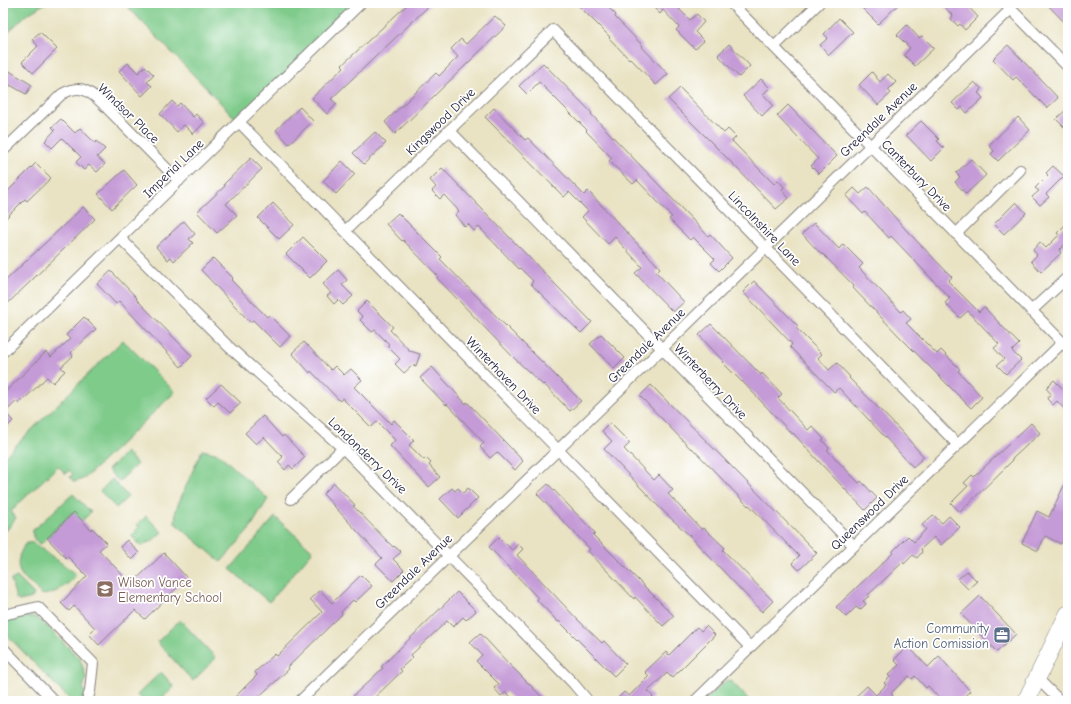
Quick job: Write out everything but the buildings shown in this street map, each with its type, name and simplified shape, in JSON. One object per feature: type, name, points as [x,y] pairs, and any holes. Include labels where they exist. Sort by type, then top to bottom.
[{"type":"highway","points":[[1026,701],[1068,614]]},
{"type":"street","name":"Imperial Lane","points":[[3,352],[361,3]]},
{"type":"street","name":"Canterbury Drive","points":[[731,3],[1065,346]]},
{"type":"street","points":[[774,47],[819,3]]},
{"type":"street","points":[[1008,6],[1068,67]]},
{"type":"street","name":"Greendale Avenue","points":[[300,701],[870,145],[1008,6]]},
{"type":"street","name":"Kingswood Drive","points":[[345,231],[553,30]]},
{"type":"street","name":"Lincolnshire Lane","points":[[553,30],[958,444]]},
{"type":"street","name":"Windsor Place","points":[[3,151],[62,94],[69,90],[84,90],[91,93],[101,102],[179,180]]},
{"type":"street","name":"Winterhaven Drive","points":[[239,122],[750,647]]},
{"type":"street","name":"Winterberry Drive","points":[[449,130],[854,546]]},
{"type":"street","points":[[956,234],[1020,170]]},
{"type":"street","name":"Londonderry Drive","points":[[120,238],[228,346],[343,448],[573,683],[588,701]]},
{"type":"street","points":[[1031,311],[1068,277]]},
{"type":"street","name":"Queenswood Drive","points":[[695,701],[958,444],[1065,346]]},
{"type":"street","points":[[291,499],[343,448]]},
{"type":"street","points":[[3,615],[38,607],[93,663],[90,691],[86,701]]},
{"type":"street","points":[[3,648],[54,701]]},
{"type":"street","points":[[1037,678],[1060,701]]},
{"type":"green space","points":[[3,3],[46,3],[26,15],[3,37]]},
{"type":"green space","points":[[124,3],[361,3],[239,122]]},
{"type":"green space","points":[[123,340],[175,392],[85,478],[74,482],[70,477],[73,474],[69,470],[66,474],[58,466],[11,511],[16,518],[6,531],[3,530],[3,458]]},
{"type":"green space","points":[[202,450],[219,454],[268,499],[249,530],[221,562],[175,523],[176,509]]},
{"type":"green space","points":[[126,452],[137,464],[119,482],[108,470]]},
{"type":"green space","points":[[112,479],[128,497],[116,508],[100,491]]},
{"type":"green space","points":[[73,494],[91,512],[82,521],[73,512],[41,544],[33,537],[33,530]]},
{"type":"green space","points":[[146,516],[162,532],[151,542],[146,543],[142,547],[131,535],[139,527],[137,525]]},
{"type":"green space","points":[[275,517],[313,551],[269,602],[230,569]]},
{"type":"green space","points":[[32,542],[75,573],[73,579],[55,592],[45,595],[41,594],[22,575],[18,567],[23,547],[25,544]]},
{"type":"green space","points":[[17,577],[34,594],[32,598],[19,601],[16,599],[11,580]]},
{"type":"green space","points":[[35,617],[48,627],[80,659],[86,677],[83,689],[85,692],[82,701],[71,701],[3,631],[3,619]]},
{"type":"green space","points":[[180,620],[216,658],[193,681],[157,642]]},
{"type":"green space","points":[[161,672],[174,687],[159,701],[143,701],[137,695]]},
{"type":"green space","points":[[726,680],[732,682],[750,701],[704,701]]},
{"type":"place","name":"Wilson Vance Elementary School","points":[[105,589]]},
{"type":"place","name":"Community Action Comission","points":[[1002,635]]}]
